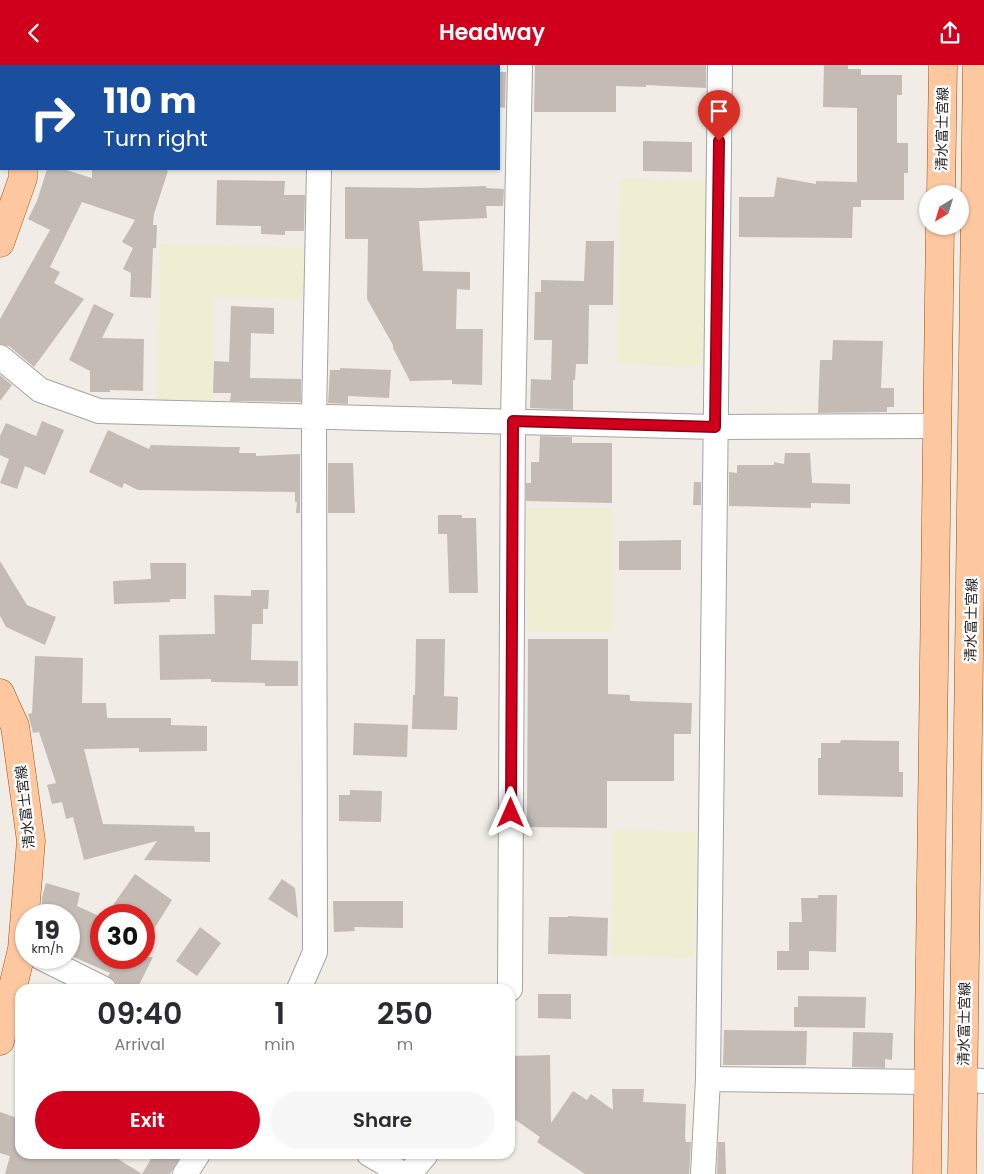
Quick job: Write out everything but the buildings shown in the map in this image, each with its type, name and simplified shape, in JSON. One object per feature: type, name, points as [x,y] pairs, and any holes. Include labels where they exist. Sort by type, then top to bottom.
[{"type":"main road","name":"清水富士宮線","points":[[941,185],[943,65]]},
{"type":"main road","name":"清水富士宮線","points":[[962,1174],[974,1080],[979,427],[978,65]]},
{"type":"main road","points":[[0,243],[23,178],[24,170]]},
{"type":"main road","points":[[927,1174],[940,235]]},
{"type":"main road","name":"清水富士宮線","points":[[0,693],[15,726],[31,841],[30,904]]},
{"type":"main road","name":"清水富士宮線","points":[[19,984],[23,969]]},
{"type":"main road","name":"清水富士宮線","points":[[0,1041],[15,995]]},
{"type":"street","points":[[510,984],[513,421],[520,65]]},
{"type":"street","points":[[703,1174],[708,1079],[720,65]]},
{"type":"street","points":[[301,984],[315,952],[314,415],[319,170]]},
{"type":"street","points":[[0,357],[40,390],[99,411],[314,415],[715,427],[937,426]]},
{"type":"street","points":[[63,969],[94,984]]},
{"type":"street","points":[[708,1079],[928,1082]]},
{"type":"street","points":[[185,1174],[195,1159]]},
{"type":"street","points":[[377,1159],[399,1172],[418,1159]]},
{"type":"shaded area","points":[[620,179],[707,180],[704,366],[617,364]]},
{"type":"shaded area","points":[[160,244],[308,248],[307,299],[214,297],[212,405],[156,404]]},
{"type":"shaded area","points":[[527,508],[612,508],[612,631],[528,631]]},
{"type":"shaded area","points":[[614,830],[696,832],[694,957],[611,956]]},
{"type":"route","points":[[511,813],[513,421],[715,427],[719,141]]}]
